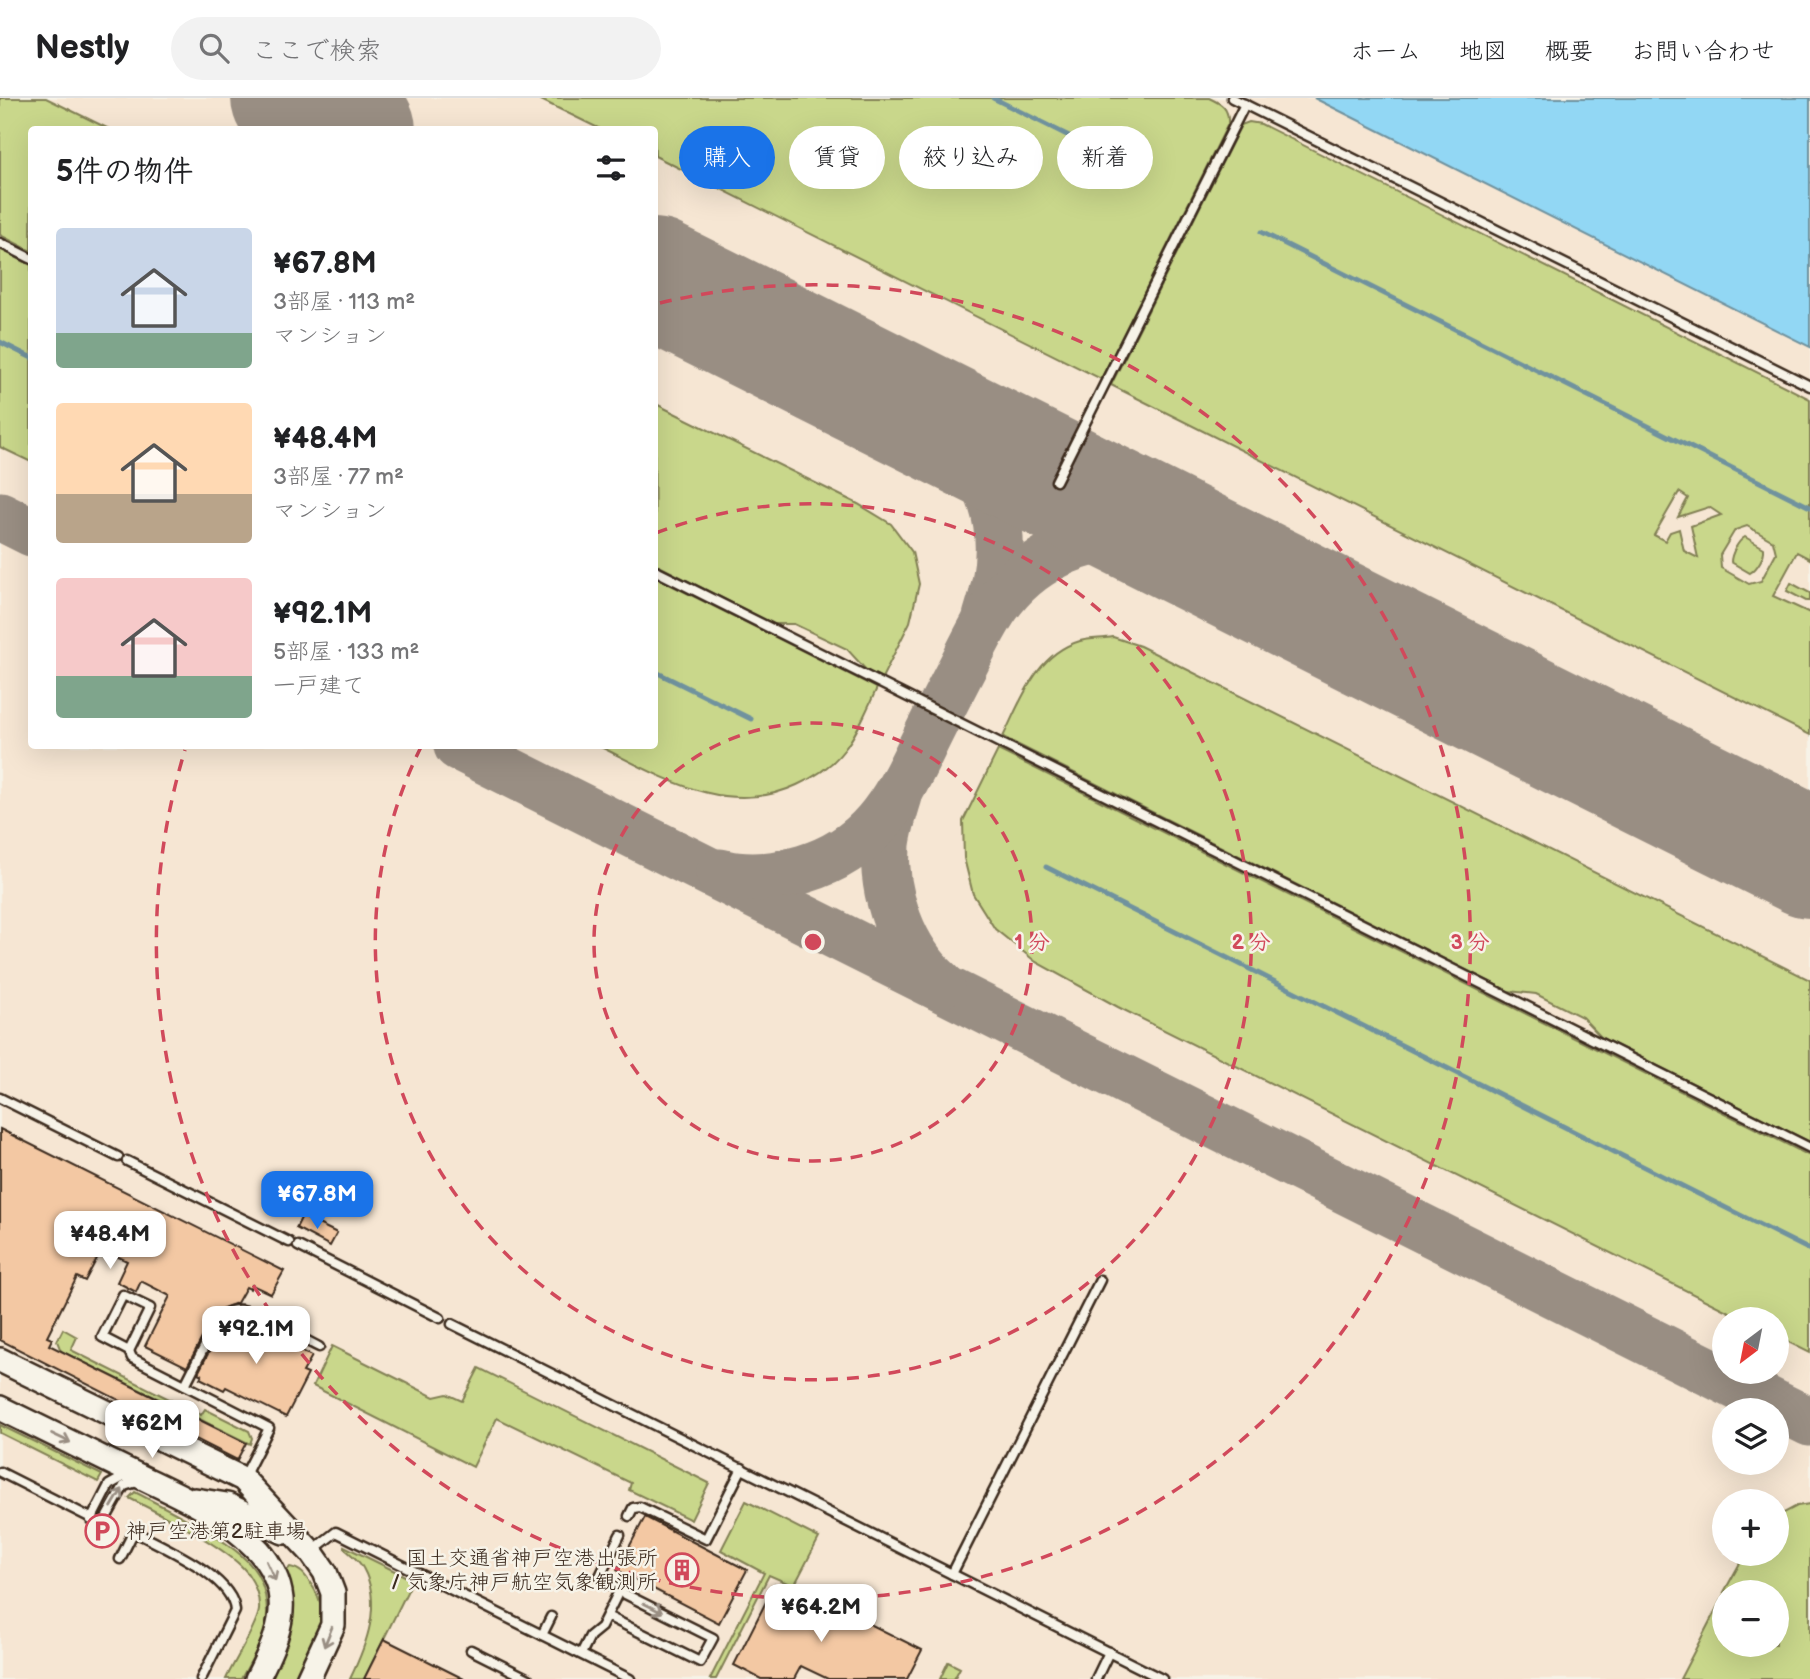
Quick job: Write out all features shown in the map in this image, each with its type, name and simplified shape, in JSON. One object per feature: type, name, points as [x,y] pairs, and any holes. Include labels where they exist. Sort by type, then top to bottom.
[{"type":"street","points":[[0,1360],[243,1479],[326,1572],[333,1593],[334,1611],[329,1637],[308,1679]]},
{"type":"street","points":[[0,1408],[185,1499],[239,1532],[256,1547],[267,1561],[280,1591],[278,1626],[273,1645],[257,1679]]},
{"type":"street","points":[[185,1499],[227,1505],[305,1546]]},
{"type":"lane","points":[[1232,98],[1810,386]]},
{"type":"lane","points":[[1056,481],[1245,104]]},
{"type":"lane","points":[[0,243],[28,257]]},
{"type":"lane","points":[[658,572],[1810,1148]]},
{"type":"lane","points":[[0,1098],[118,1157]]},
{"type":"lane","points":[[127,1161],[289,1242]]},
{"type":"lane","points":[[298,1246],[440,1318]]},
{"type":"lane","points":[[952,1574],[1100,1280]]},
{"type":"lane","points":[[129,1351],[150,1308],[123,1295],[102,1338],[129,1351],[132,1358],[269,1428],[243,1479]]},
{"type":"lane","points":[[185,1385],[220,1316],[230,1310],[254,1314],[319,1347]]},
{"type":"lane","points":[[452,1324],[1162,1679]]},
{"type":"lane","points":[[629,1516],[633,1508],[640,1507],[706,1539],[742,1468]]},
{"type":"lane","points":[[0,1472],[91,1520],[103,1521],[124,1486],[144,1478]]},
{"type":"lane","points":[[91,1520],[109,1485],[124,1475],[144,1478]]},
{"type":"lane","points":[[305,1546],[336,1532],[631,1679]]},
{"type":"lane","points":[[120,1559],[132,1535],[139,1534],[204,1571],[226,1588],[235,1611],[201,1679]]},
{"type":"lane","points":[[607,1616],[700,1662],[713,1638],[619,1591],[600,1576],[620,1535]]},
{"type":"lane","points":[[581,1654],[590,1636],[601,1627],[619,1591]]},
{"type":"lane","points":[[542,1635],[551,1617]]},
{"type":"lane","points":[[471,1650],[529,1679]]},
{"type":"lane","points":[[1096,1679],[1109,1652]]},
{"type":"shaded area","points":[[0,98],[1314,98],[1810,347],[1810,1679],[0,1679]]},
{"type":"green space","points":[[0,98],[46,98],[103,126],[28,126],[28,249],[0,235]]},
{"type":"green space","points":[[537,98],[1209,98],[1224,107],[1228,124],[1101,379],[721,189],[775,189],[775,126],[679,126],[679,168],[658,158],[658,126],[594,126]]},
{"type":"green space","points":[[1249,122],[1261,124],[1810,399],[1810,559],[1797,552],[1773,596],[1810,613],[1810,735],[1111,385],[1241,125]],"holes":[[[1679,492],[1688,498],[1678,517],[1709,507],[1721,515],[1691,526],[1698,558],[1684,551],[1679,529],[1670,532],[1665,541],[1654,535]],[[1747,526],[1773,541],[1776,553],[1761,581],[1749,584],[1721,568],[1720,555],[1735,530]]]},
{"type":"green space","points":[[0,249],[28,263],[28,461],[0,447]]},
{"type":"green space","points":[[658,405],[858,504],[891,524],[912,552],[919,584],[910,622],[882,678],[867,671],[847,649],[794,624],[773,624],[658,566]]},
{"type":"green space","points":[[1745,537],[1764,548],[1760,562],[1750,573],[1731,562],[1735,548]]},
{"type":"green space","points":[[658,578],[877,688],[854,736],[844,750],[834,762],[797,785],[771,794],[745,797],[720,795],[695,790],[605,749],[658,749]]},
{"type":"green space","points":[[1791,583],[1810,593],[1810,601],[1787,591]]},
{"type":"green space","points":[[1113,637],[1140,646],[1810,980],[1810,1142],[1602,1038],[1582,1017],[1536,994],[1508,991],[1003,737],[1032,680],[1052,656],[1080,641]]},
{"type":"green space","points":[[998,750],[1810,1156],[1810,1353],[1789,1342],[1789,1307],[1719,1307],[1118,1007],[1036,962],[995,929],[973,894],[964,858],[963,821]]},
{"type":"green space","points":[[63,1329],[77,1337],[71,1350],[201,1415],[205,1409],[249,1431],[252,1438],[250,1444],[61,1351],[57,1341]]},
{"type":"green space","points":[[332,1346],[434,1397],[447,1394],[462,1401],[479,1368],[709,1483],[691,1520],[629,1490],[631,1483],[497,1418],[473,1467],[313,1386]]},
{"type":"green space","points":[[0,1425],[102,1475],[98,1482],[0,1433]]},
{"type":"green space","points":[[135,1492],[231,1547],[244,1557],[261,1581],[267,1611],[266,1625],[259,1646],[241,1679],[226,1679],[250,1635],[259,1610],[258,1596],[251,1578],[239,1564],[211,1543],[129,1498]]},
{"type":"green space","points":[[746,1501],[819,1538],[794,1586],[769,1575],[716,1679],[710,1679],[764,1573],[721,1550]]},
{"type":"green space","points":[[1810,1504],[1810,1679],[1680,1679],[1712,1617],[1712,1657],[1789,1657],[1789,1580],[1731,1580],[1738,1566],[1789,1566],[1789,1510]]},
{"type":"green space","points":[[344,1546],[413,1580],[364,1679],[350,1679],[362,1653],[370,1625],[372,1596],[363,1568]]},
{"type":"green space","points":[[290,1567],[305,1575],[318,1596],[322,1620],[320,1632],[299,1679],[267,1679],[284,1574]]},
{"type":"green space","points":[[948,1662],[960,1668],[954,1679],[940,1679]]},
{"type":"water","points":[[1314,98],[1810,98],[1810,347]]},
{"type":"building","points":[[0,1129],[284,1271],[271,1294],[252,1285],[250,1289],[246,1287],[237,1303],[216,1311],[187,1367],[145,1346],[170,1296],[141,1281],[136,1292],[117,1282],[127,1261],[102,1249],[85,1281],[77,1277],[47,1337],[52,1339],[49,1345],[246,1443],[237,1460],[0,1340]]},
{"type":"building","points":[[302,1216],[337,1233],[330,1246],[296,1228]]},
{"type":"building","points":[[233,1317],[312,1356],[303,1372],[308,1374],[286,1417],[226,1387],[224,1390],[200,1378],[202,1375],[198,1373],[225,1321]]},
{"type":"building","name":"国土交通省神戸空港出張所 / 気象庁神戸航空気象観測所","points":[[645,1517],[747,1570],[719,1623],[617,1570]]},
{"type":"building","points":[[775,1584],[845,1620],[847,1617],[864,1625],[866,1622],[922,1650],[907,1679],[828,1679],[801,1666],[794,1679],[761,1679],[734,1665]]},
{"type":"building","points":[[384,1639],[464,1679],[364,1679]]},
{"type":"waterway","points":[[993,98],[1057,130]]},
{"type":"waterway","points":[[1261,232],[1810,507]]},
{"type":"waterway","points":[[0,342],[28,356]]},
{"type":"waterway","points":[[658,673],[751,719]]},
{"type":"waterway","points":[[1046,867],[1810,1250]]},
{"type":"taxiway","points":[[922,412],[967,455],[982,478],[992,502],[998,528],[999,556],[987,617]]},
{"type":"taxiway","points":[[0,516],[28,530]]},
{"type":"taxiway","points":[[720,873],[752,877],[794,872],[827,860],[863,837],[890,806],[901,788],[991,613],[1009,589],[1041,563],[1077,546],[1117,537],[1153,539],[1195,549]]},
{"type":"taxiway","points":[[464,749],[1810,1422]]},
{"type":"taxiway","points":[[898,796],[886,844],[887,882],[891,902],[915,955],[940,984]]},
{"type":"runway","points":[[292,98],[347,126]]},
{"type":"runway","points":[[658,281],[1810,857]]},
{"type":"place","name":"神戸空港第2駐車場","points":[[102,1531]]},
{"type":"place","name":"国土交通省神戸空港出張所 / 気象庁神戸航空気象観測所","points":[[682,1570]]}]
